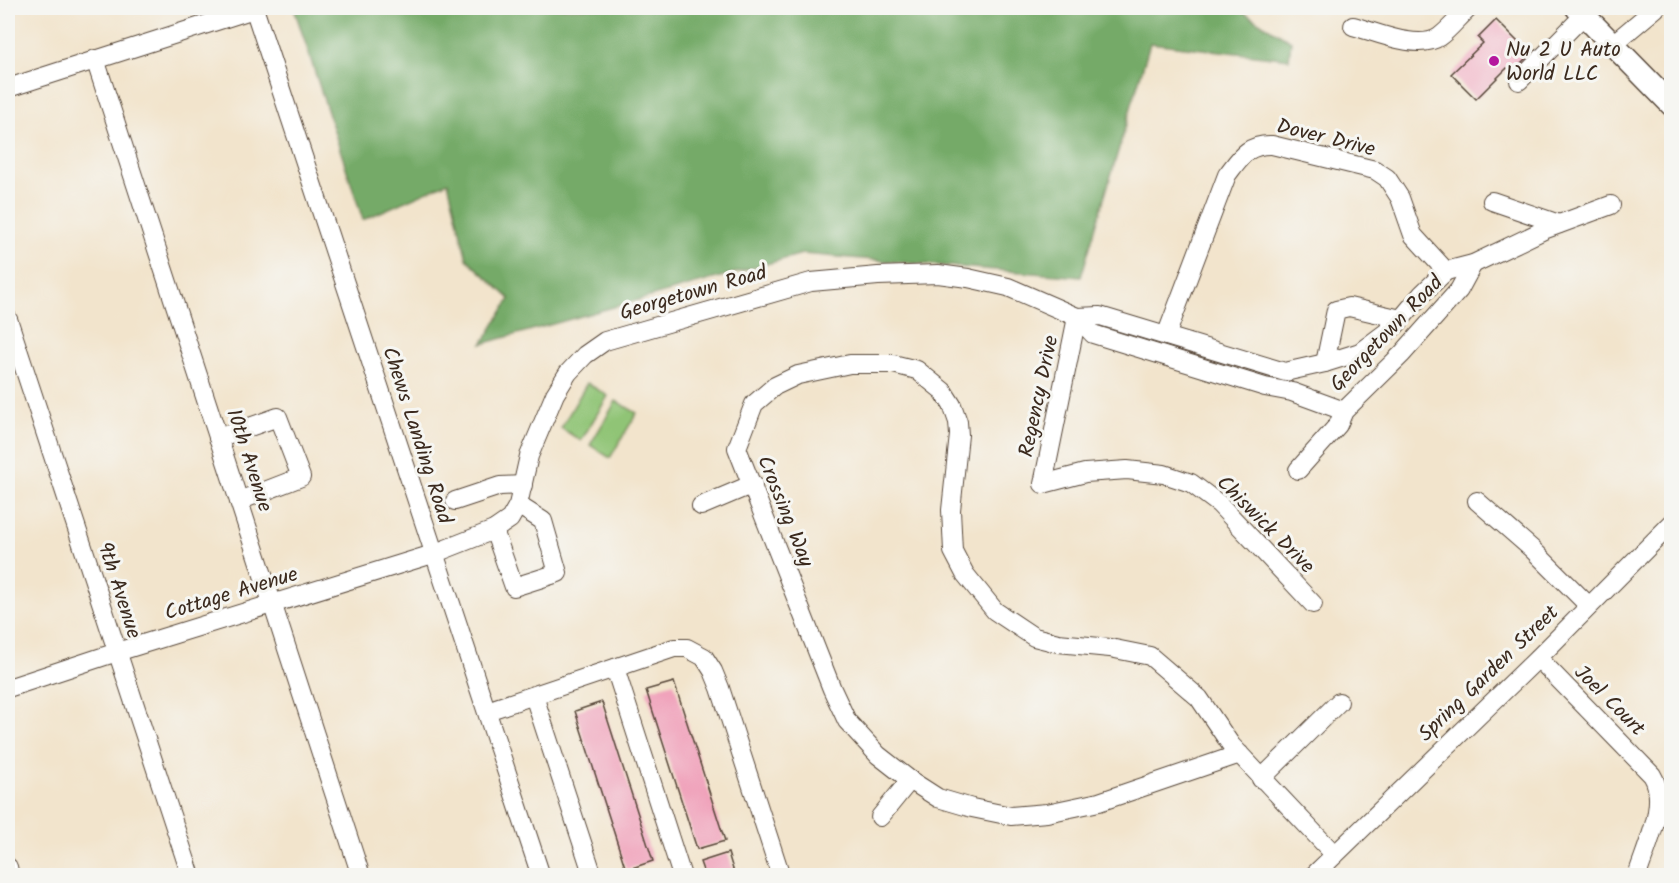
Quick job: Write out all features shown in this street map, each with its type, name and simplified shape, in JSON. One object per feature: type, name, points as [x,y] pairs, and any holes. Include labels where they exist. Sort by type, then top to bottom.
[{"type":"main road","points":[[1580,11],[1671,105]]},
{"type":"street","points":[[8,88],[254,8]]},
{"type":"street","name":"Chews Landing Road","points":[[254,8],[541,876]]},
{"type":"street","points":[[1353,26],[1413,42],[1425,42],[1441,35],[1469,8]]},
{"type":"street","points":[[1613,44],[1656,8]]},
{"type":"street","points":[[1519,81],[1580,11]]},
{"type":"street","name":"10th Avenue","points":[[95,59],[361,876]]},
{"type":"street","name":"Dover Drive","points":[[1166,336],[1227,176],[1241,156],[1261,144],[1375,170],[1387,178],[1400,198],[1413,235],[1446,271]]},
{"type":"street","points":[[1492,201],[1559,224]]},
{"type":"street","points":[[1446,271],[1473,264],[1559,224],[1611,205]]},
{"type":"street","name":"Georgetown Road","points":[[1077,317],[1100,316],[1166,336],[1282,380],[1344,411],[1460,290],[1473,264]]},
{"type":"street","name":"Georgetown Road","points":[[434,554],[494,530],[510,519],[518,505],[529,456],[555,394],[573,367],[585,355],[605,341],[811,282],[938,274],[1008,287],[1077,317],[1092,334],[1265,387],[1360,352],[1396,325],[1422,294],[1446,271]]},
{"type":"street","points":[[1325,363],[1336,310],[1350,307],[1401,319]]},
{"type":"street","name":"Regency Drive","points":[[1043,484],[1077,317]]},
{"type":"street","name":"9th Avenue","points":[[8,319],[191,876]]},
{"type":"street","name":"Crossing Way","points":[[1240,754],[1099,802],[1038,814],[1011,816],[972,808],[938,798],[910,780],[878,754],[848,721],[832,689],[737,448],[754,404],[775,386],[798,375],[850,364],[893,364],[916,370],[943,391],[952,405],[958,422],[959,435],[951,510],[953,552],[965,574],[995,611],[1034,637],[1058,644],[1110,648],[1150,656],[1199,698],[1231,745],[1240,754],[1261,779],[1334,854]]},
{"type":"street","points":[[1298,470],[1338,425],[1344,411]]},
{"type":"street","points":[[218,438],[278,417],[301,477],[239,501]]},
{"type":"street","name":"Chiswick Drive","points":[[1043,484],[1085,472],[1126,470],[1164,474],[1191,483],[1219,504],[1313,604]]},
{"type":"street","points":[[701,506],[753,484]]},
{"type":"street","points":[[455,501],[500,486],[523,485]]},
{"type":"street","points":[[1477,501],[1532,549],[1589,606]]},
{"type":"street","points":[[494,530],[514,587],[558,573],[543,521],[518,505]]},
{"type":"street","name":"Spring Garden Street","points":[[1313,876],[1538,658],[1671,522]]},
{"type":"street","name":"Cottage Avenue","points":[[8,688],[434,554]]},
{"type":"street","points":[[487,711],[674,648],[687,648],[704,657],[720,688],[782,876]]},
{"type":"street","name":"Joel Court","points":[[1538,658],[1652,775],[1658,784],[1659,798],[1654,824],[1637,876]]},
{"type":"street","points":[[615,668],[682,876]]},
{"type":"street","points":[[534,696],[593,876]]},
{"type":"street","points":[[1261,779],[1339,702]]},
{"type":"street","points":[[880,817],[910,780]]},
{"type":"street","points":[[8,867],[10,876]]},
{"type":"green space","points":[[294,8],[1236,8],[1291,41],[1289,59],[1150,43],[1081,277],[802,254],[482,344],[510,299],[467,259],[448,182],[363,220]]},
{"type":"green space","points":[[587,383],[608,396],[581,441],[561,428]]},
{"type":"green space","points":[[616,401],[637,413],[610,458],[590,445]]},
{"type":"building","name":"Nu 2 U Auto World LLC","points":[[1496,20],[1530,54],[1512,72],[1507,68],[1476,99],[1451,74],[1483,43],[1478,38]]},
{"type":"building","points":[[674,682],[725,841],[697,849],[646,690]]},
{"type":"building","points":[[602,702],[653,861],[626,870],[575,711]]},
{"type":"building","points":[[728,853],[735,876],[705,876],[700,862]]},
{"type":"place","name":"Nu 2 U Auto World LLC","points":[[1494,61]]}]
